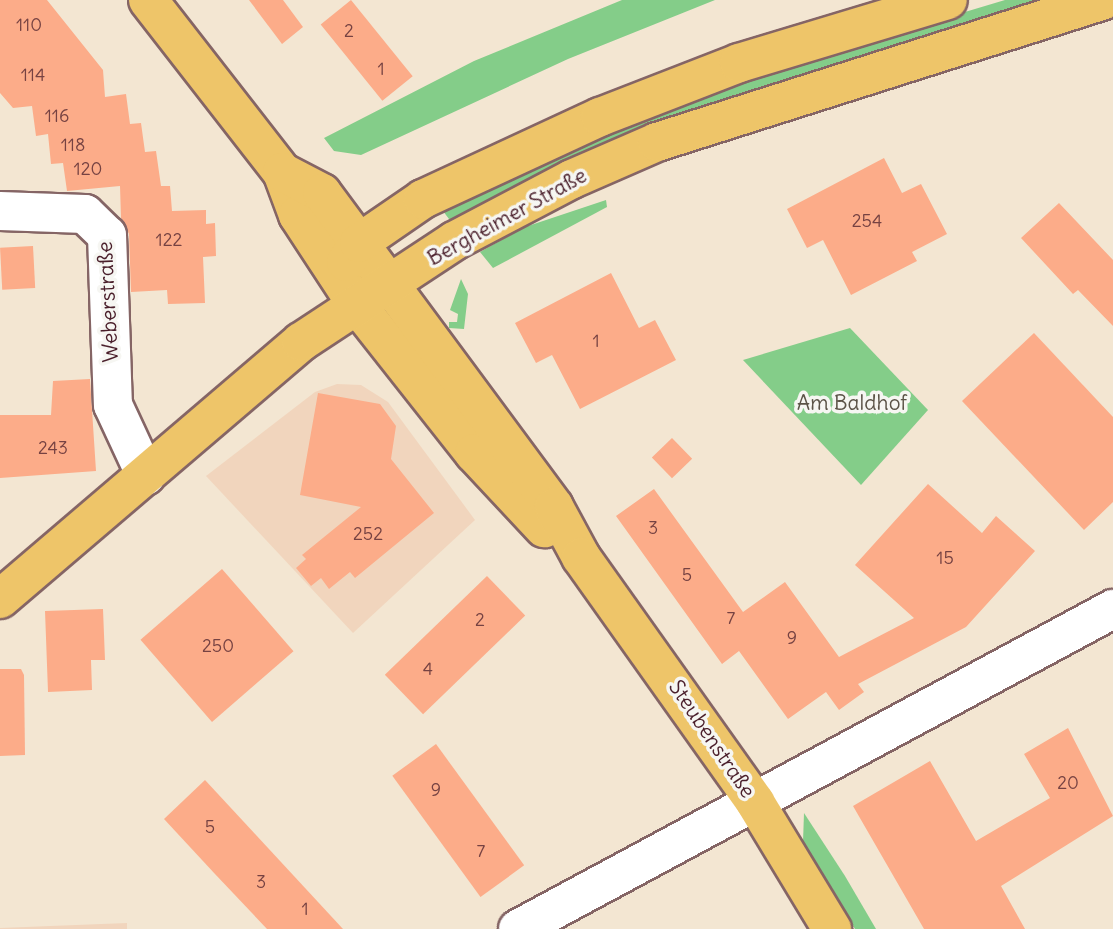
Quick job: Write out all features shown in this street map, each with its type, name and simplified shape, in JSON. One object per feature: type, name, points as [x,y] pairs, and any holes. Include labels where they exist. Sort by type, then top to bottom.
[{"type":"main road","points":[[148,0],[282,172],[298,215],[349,293]]},
{"type":"main road","points":[[349,293],[347,257],[359,243],[423,199],[600,117],[739,63],[948,0]]},
{"type":"main road","name":"Bergheimer Straße","points":[[0,599],[146,476],[172,448],[280,360],[349,293],[389,285],[466,235],[572,179],[657,142],[1104,0]]},
{"type":"main road","points":[[282,172],[322,193],[389,285]]},
{"type":"main road","name":"Steubenstraße","points":[[389,285],[554,507],[581,557],[755,802],[832,929]]},
{"type":"main road","name":"Steubenstraße","points":[[349,293],[474,453],[535,521],[581,557]]},
{"type":"street","name":"Weberstraße","points":[[0,211],[85,214],[107,235],[113,405],[146,476]]},
{"type":"street","points":[[518,929],[1113,609]]},
{"type":"shaded area","points":[[337,384],[361,385],[388,402],[475,520],[353,633],[206,476],[315,392]]},
{"type":"shaded area","points":[[127,923],[127,929],[0,929],[0,928]]},
{"type":"green space","points":[[622,0],[715,0],[568,59],[361,155],[334,151],[324,138],[474,61]]},
{"type":"green space","points":[[1005,0],[1040,0],[671,117],[567,162],[452,223],[443,211],[563,151],[768,71]]},
{"type":"green space","points":[[606,200],[607,207],[493,268],[480,252],[525,227]]},
{"type":"green space","points":[[461,279],[468,294],[464,329],[449,328],[449,322],[457,322],[458,314],[450,310]]},
{"type":"green space","name":"Am Baldhof","points":[[850,328],[928,410],[861,485],[743,360]]},
{"type":"green space","points":[[804,813],[876,929],[855,929],[803,842]]},
{"type":"building","points":[[0,0],[47,0],[103,70],[105,97],[126,94],[130,124],[141,123],[145,152],[156,151],[161,186],[170,186],[172,211],[206,210],[206,224],[215,223],[216,256],[203,257],[205,303],[168,304],[167,290],[131,292],[129,234],[121,218],[120,186],[67,191],[63,163],[51,164],[48,134],[36,136],[32,106],[13,108],[0,93]]},
{"type":"building","points":[[249,0],[283,0],[303,27],[282,44]]},
{"type":"building","points":[[351,0],[413,76],[382,101],[321,25]]},
{"type":"building","points":[[884,158],[902,193],[921,184],[947,234],[912,252],[917,261],[851,295],[823,240],[807,248],[787,209]]},
{"type":"building","points":[[1059,203],[1113,260],[1113,326],[1078,290],[1073,294],[1021,238]]},
{"type":"building","points":[[33,246],[35,288],[2,290],[0,248]]},
{"type":"building","points":[[611,273],[639,328],[655,320],[676,360],[580,409],[552,355],[536,363],[515,323]]},
{"type":"building","points":[[1034,333],[1113,417],[1113,502],[1084,530],[962,401]]},
{"type":"building","points":[[90,379],[96,471],[0,478],[0,415],[51,415],[53,381]]},
{"type":"building","points":[[318,393],[380,404],[396,426],[391,459],[434,513],[355,578],[350,572],[329,589],[321,578],[311,586],[296,568],[306,559],[302,555],[361,507],[300,495]]},
{"type":"building","points":[[672,438],[692,459],[672,478],[652,457]]},
{"type":"building","points":[[928,484],[982,533],[996,516],[1035,551],[966,627],[858,684],[864,692],[839,710],[826,692],[788,719],[739,651],[722,664],[616,516],[654,489],[743,612],[785,582],[839,657],[914,618],[855,565]]},
{"type":"building","points":[[222,569],[294,651],[212,722],[140,640]]},
{"type":"building","points":[[487,576],[525,616],[423,714],[385,675]]},
{"type":"building","points":[[103,609],[105,660],[91,660],[92,690],[48,692],[45,611]]},
{"type":"building","points":[[0,669],[21,669],[24,675],[25,755],[0,756]]},
{"type":"building","points":[[1068,728],[1113,816],[1001,886],[1025,929],[924,929],[853,806],[930,761],[976,841],[1050,798],[1024,754]]},
{"type":"building","points":[[436,744],[524,865],[480,897],[392,776]]},
{"type":"building","points":[[205,780],[343,929],[267,929],[164,819]]}]
